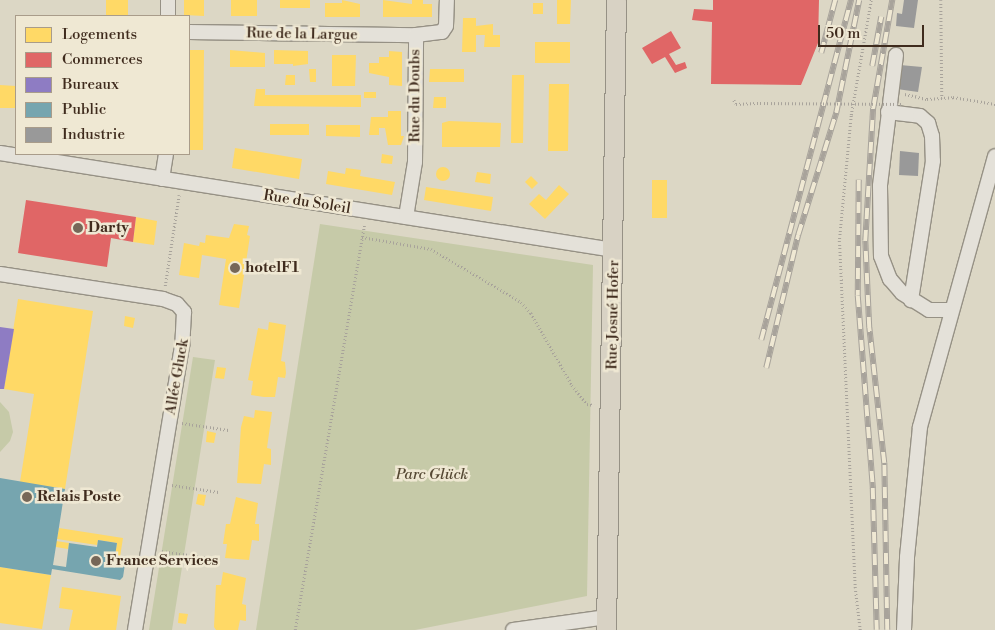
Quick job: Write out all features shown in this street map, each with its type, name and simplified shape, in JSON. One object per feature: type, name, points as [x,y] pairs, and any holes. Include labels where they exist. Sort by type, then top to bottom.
[{"type":"main road","name":"Rue Josué Hofer","points":[[607,624],[614,250],[616,0]]},
{"type":"street","points":[[168,0],[168,15]]},
{"type":"street","name":"Rue du Doubs","points":[[406,217],[415,162],[416,35],[442,32],[446,26],[447,0]]},
{"type":"street","name":"Rue de la Largue","points":[[190,32],[416,35]]},
{"type":"street","points":[[896,55],[880,186],[879,245],[890,280],[912,300],[929,310],[951,310]]},
{"type":"street","points":[[888,112],[920,116],[928,122],[932,136],[932,161],[912,300]]},
{"type":"street","name":"Rue du Soleil","points":[[0,153],[614,250]]},
{"type":"street","points":[[162,179],[166,155]]},
{"type":"street","points":[[904,630],[906,557],[920,426],[995,156]]},
{"type":"street","name":"Allée Gluck","points":[[0,274],[163,300],[177,304],[184,312],[186,321],[135,630]]},
{"type":"street","points":[[513,630],[607,624]]},
{"type":"path","points":[[860,630],[854,578],[839,242],[852,106],[871,0]]},
{"type":"path","points":[[941,0],[939,36],[942,98]]},
{"type":"path","points":[[891,90],[929,99],[942,98],[995,104]]},
{"type":"path","points":[[927,104],[929,99]]},
{"type":"path","points":[[734,100],[736,104],[904,104]]},
{"type":"path","points":[[163,300],[181,182]]},
{"type":"path","points":[[296,630],[366,211]]},
{"type":"path","points":[[362,237],[431,249],[521,302],[532,312],[572,385],[587,404],[600,405]]},
{"type":"path","points":[[169,421],[228,430]]},
{"type":"path","points":[[159,483],[218,492]]},
{"type":"path","points":[[148,549],[208,558]]},
{"type":"green space","name":"Parc Glück","points":[[320,224],[593,265],[587,596],[415,630],[256,630]]},
{"type":"green space","points":[[193,357],[215,360],[172,630],[149,630]]},
{"type":"green space","points":[[0,402],[9,412],[13,432],[10,441],[0,452]]},
{"type":"building: Logements","points":[[106,0],[128,0],[128,15],[106,15]]},
{"type":"building: Logements","points":[[184,0],[204,0],[204,16],[184,15]]},
{"type":"building: Logements","points":[[231,0],[257,0],[257,16],[231,16]]},
{"type":"building: Logements","points":[[280,0],[310,0],[310,8],[280,8]]},
{"type":"building: Logements","points":[[342,0],[360,4],[360,17],[325,17],[325,3],[342,3]]},
{"type":"building: Logements","points":[[383,0],[412,4],[412,0],[423,0],[423,4],[432,4],[432,17],[383,17]]},
{"type":"building: Logements","points":[[557,0],[571,0],[570,24],[557,24]]},
{"type":"building: Logements","points":[[533,3],[543,3],[543,14],[533,14]]},
{"type":"building: Logements","points":[[463,18],[476,18],[476,26],[493,24],[493,35],[500,35],[500,47],[484,47],[485,35],[476,35],[476,52],[462,52]]},
{"type":"building: Logements","points":[[535,42],[570,42],[570,63],[535,63]]},
{"type":"building: Logements","points":[[190,50],[204,50],[203,150],[190,150]]},
{"type":"building: Logements","points":[[230,50],[265,53],[265,67],[230,67]]},
{"type":"building: Logements","points":[[274,50],[308,51],[308,64],[293,66],[293,64],[274,64]]},
{"type":"building: Logements","points":[[389,51],[402,52],[402,86],[389,85],[389,77],[369,73],[369,63],[379,63],[379,57],[389,57]]},
{"type":"building: Logements","points":[[332,55],[356,55],[355,86],[332,86]]},
{"type":"building: Logements","points":[[309,69],[316,69],[316,82],[310,82]]},
{"type":"building: Logements","points":[[430,69],[464,69],[464,82],[429,82]]},
{"type":"building: Logements","points":[[286,75],[295,75],[295,85],[285,85]]},
{"type":"building: Logements","points":[[512,75],[524,75],[523,143],[511,143]]},
{"type":"building: Logements","points":[[549,84],[569,84],[568,151],[548,151]]},
{"type":"building: Logements","points":[[0,85],[15,86],[15,108],[0,108]]},
{"type":"building: Logements","points":[[256,89],[265,89],[265,95],[361,95],[361,107],[254,106]]},
{"type":"building: Logements","points":[[364,92],[376,92],[376,98],[364,98]]},
{"type":"building: Logements","points":[[434,97],[446,97],[446,108],[433,108]]},
{"type":"building: Logements","points":[[388,111],[401,111],[401,136],[404,136],[401,145],[388,145],[385,128],[379,128],[379,135],[369,135],[371,117],[388,117]]},
{"type":"building: Logements","points":[[449,121],[501,123],[500,147],[442,147],[442,123]]},
{"type":"building: Logements","points":[[270,124],[309,124],[309,135],[270,135]]},
{"type":"building: Logements","points":[[326,125],[360,125],[360,137],[326,136]]},
{"type":"building: Logements","points":[[235,148],[302,159],[299,179],[232,168]]},
{"type":"building: Logements","points":[[382,154],[393,156],[392,164],[381,163]]},
{"type":"building: Logements","points":[[440,167],[446,167],[450,174],[446,181],[440,181],[436,177],[436,171]]},
{"type":"building: Logements","points":[[346,168],[361,170],[360,176],[395,182],[392,195],[326,184],[328,171],[345,174]]},
{"type":"building: Logements","points":[[477,172],[491,174],[490,184],[475,182]]},
{"type":"building: Logements","points":[[531,176],[538,183],[532,189],[525,182]]},
{"type":"building: Logements","points":[[652,180],[667,180],[667,218],[652,218]]},
{"type":"building: Logements","points":[[559,185],[569,194],[545,219],[529,204],[539,194],[546,200]]},
{"type":"building: Logements","points":[[426,187],[493,197],[491,211],[424,200]]},
{"type":"building: Logements","points":[[136,217],[157,221],[154,245],[133,242]]},
{"type":"building: Logements","name":"hotelF1","points":[[234,224],[249,226],[247,235],[250,236],[239,308],[219,305],[226,259],[202,255],[199,278],[179,275],[184,243],[199,246],[200,242],[205,243],[206,235],[229,238]]},
{"type":"building: Logements","points":[[18,299],[93,311],[65,489],[20,482],[34,394],[4,389]]},
{"type":"building: Logements","points":[[125,316],[135,318],[133,328],[124,326]]},
{"type":"building: Logements","points":[[269,322],[286,325],[281,361],[285,362],[286,373],[285,378],[278,377],[275,397],[251,395],[253,381],[248,380],[258,328],[268,330]]},
{"type":"building: Logements","points":[[217,367],[226,368],[224,379],[215,378]]},
{"type":"building: Logements","points":[[255,410],[272,412],[267,448],[271,449],[271,465],[264,464],[261,484],[237,483],[241,427],[244,416],[254,418]]},
{"type":"building: Logements","points":[[207,431],[216,433],[214,443],[206,442]]},
{"type":"building: Logements","points":[[198,494],[206,495],[204,506],[196,504]]},
{"type":"building: Logements","points":[[236,497],[258,503],[255,524],[259,524],[259,541],[252,540],[249,560],[225,558],[227,544],[223,544],[226,524],[230,524]]},
{"type":"building: Logements","points":[[59,528],[123,538],[120,557],[115,556],[117,543],[98,540],[97,545],[57,539]]},
{"type":"building: Logements","points":[[56,541],[69,543],[68,549],[56,547]]},
{"type":"building: Logements","points":[[0,567],[51,575],[42,629],[0,623]]},
{"type":"building: Logements","points":[[223,572],[246,578],[242,604],[246,605],[246,621],[240,620],[238,630],[216,630],[214,627],[216,585],[221,585]]},
{"type":"building: Logements","points":[[62,587],[121,596],[116,630],[69,630],[73,610],[59,608]]},
{"type":"building: Logements","points":[[179,613],[188,614],[186,624],[178,623]]},
{"type":"building: Commerces","points":[[713,0],[819,0],[818,43],[801,85],[711,84],[712,22],[692,20],[694,9],[713,10]]},
{"type":"building: Commerces","points":[[671,31],[681,48],[669,54],[676,65],[685,62],[687,68],[675,73],[665,57],[652,64],[642,48]]},
{"type":"building: Commerces","name":"Darty","points":[[26,200],[136,217],[133,242],[111,238],[107,267],[18,253]]},
{"type":"building: Bureaux","points":[[0,327],[14,329],[4,389],[0,389]]},
{"type":"building: Public","points":[[0,478],[65,489],[53,565],[66,567],[69,543],[97,547],[98,540],[117,543],[115,556],[126,558],[123,577],[120,580],[52,569],[51,575],[0,567]]},
{"type":"building: Industrie","points":[[904,0],[918,0],[914,28],[896,26],[897,13],[902,14]]},
{"type":"building: Industrie","points":[[900,65],[922,67],[918,92],[897,89]]},
{"type":"building: Industrie","points":[[900,151],[919,153],[918,176],[899,175]]},
{"type":"railway","points":[[821,53],[835,0]]},
{"type":"railway","points":[[761,340],[851,0]]},
{"type":"railway","points":[[766,368],[798,235],[836,113],[859,0]]},
{"type":"railway","points":[[887,630],[884,463],[869,328],[865,241],[873,108],[892,0]]},
{"type":"railway","points":[[872,66],[881,17]]},
{"type":"railway","points":[[859,180],[858,296],[873,488],[877,630]]},
{"type":"place","name":"Darty","points":[[78,228]]},
{"type":"place","name":"hotelF1","points":[[235,268]]},
{"type":"place","name":"Relais Poste","points":[[27,497]]},
{"type":"place","name":"France Services","points":[[96,561]]}]
